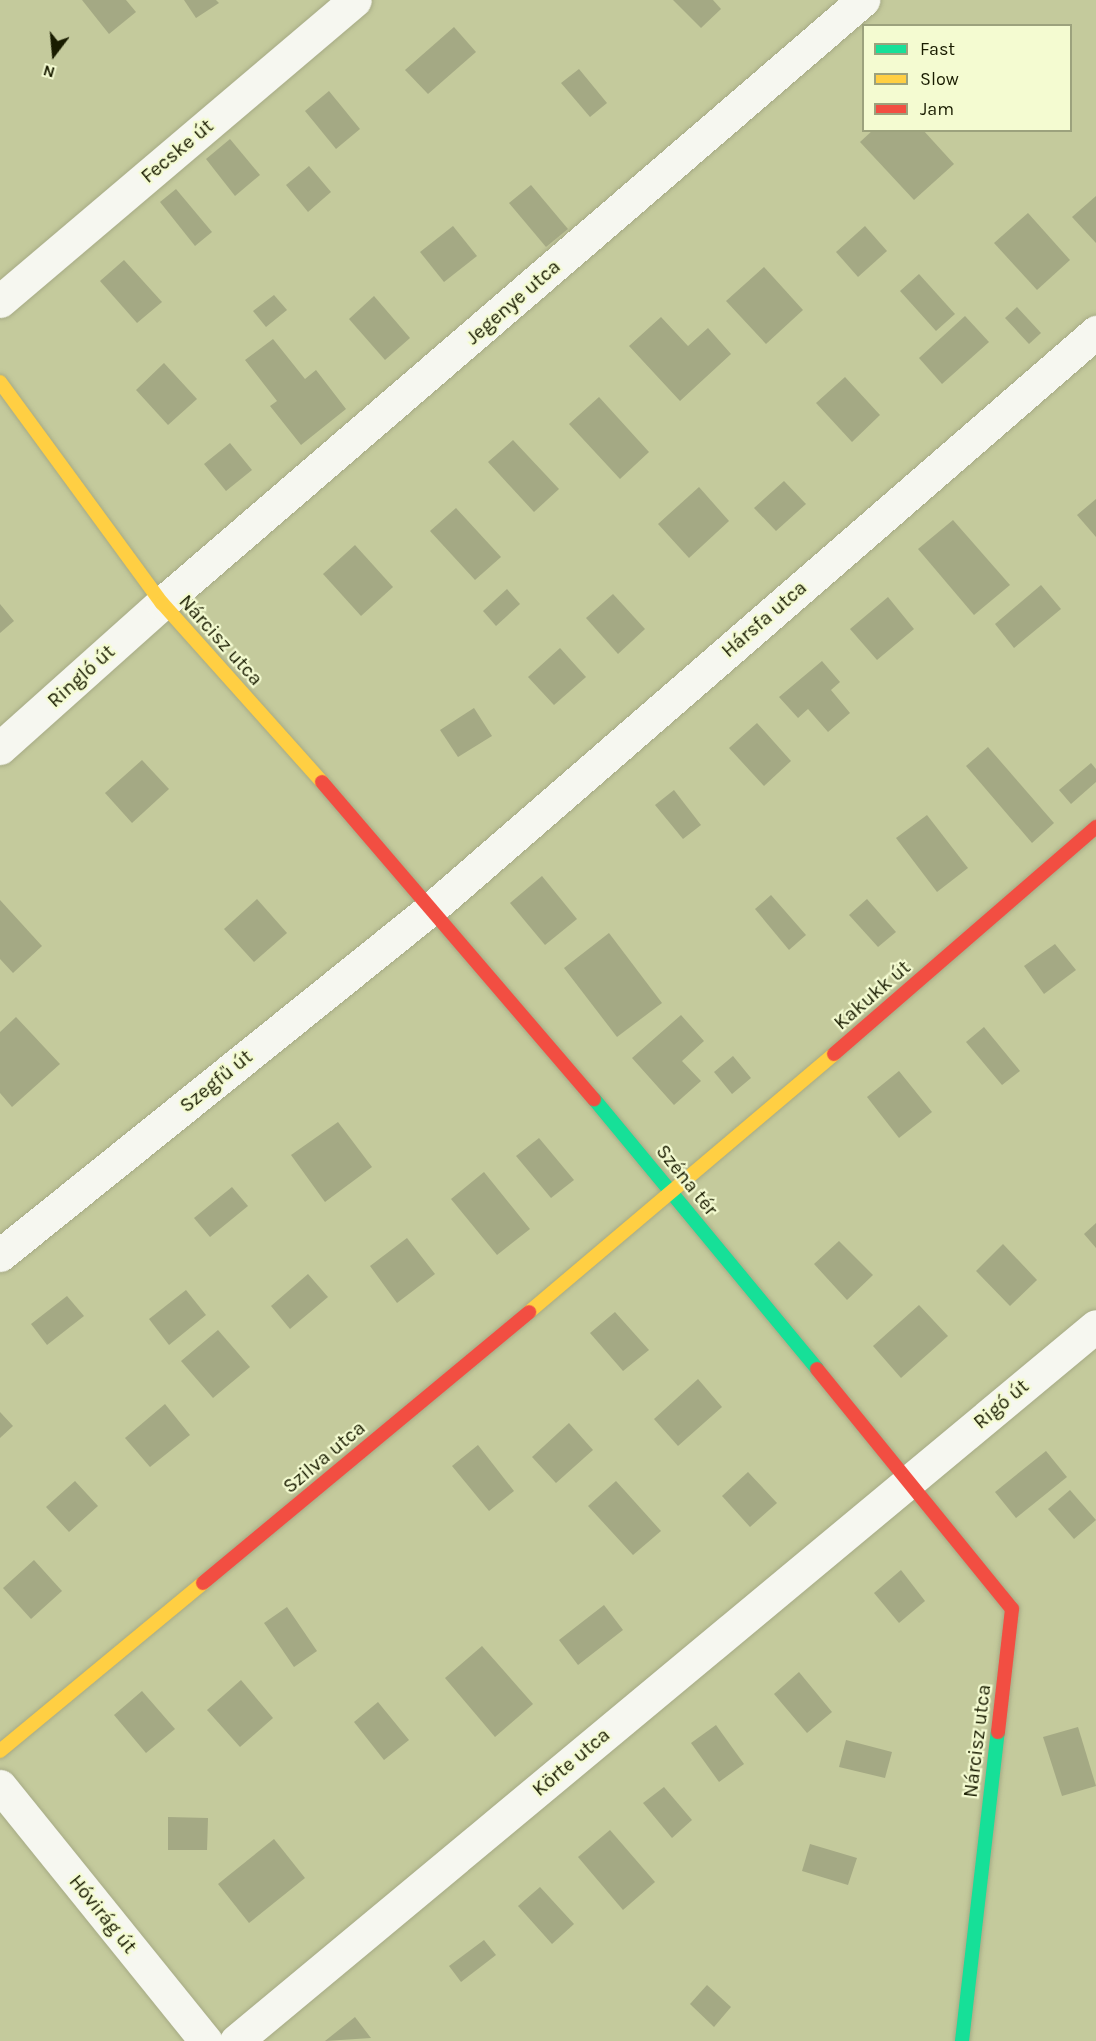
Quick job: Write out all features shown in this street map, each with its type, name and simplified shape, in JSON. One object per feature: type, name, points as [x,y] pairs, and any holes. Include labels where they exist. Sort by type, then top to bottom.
[{"type":"street","name":"Fecske út","points":[[0,301],[355,0]]},
{"type":"street","name":"Jegenye utca","points":[[162,603],[863,0]]},
{"type":"street","name":"Hársfa utca","points":[[433,907],[1096,332]]},
{"type":"street","name":"Nárcisz utca","points":[[0,382],[162,603],[433,907]]},
{"type":"street","name":"Ringló út","points":[[0,748],[162,603]]},
{"type":"street","name":"Kakukk út","points":[[673,1193],[1096,827]]},
{"type":"street","name":"Széna tér","points":[[433,907],[673,1193],[907,1482]]},
{"type":"street","name":"Szegfű út","points":[[0,1255],[433,907]]},
{"type":"street","name":"Szilva utca","points":[[0,1751],[673,1193]]},
{"type":"street","name":"Rigó út","points":[[907,1482],[1096,1326]]},
{"type":"street","name":"Nárcisz utca","points":[[907,1482],[1012,1609],[963,2041]]},
{"type":"street","name":"Körte utca","points":[[236,2041],[907,1482]]},
{"type":"street","name":"Hóvirág út","points":[[0,1786],[206,2041]]},
{"type":"building","points":[[82,0],[126,0],[136,12],[109,34]]},
{"type":"building","points":[[184,0],[216,0],[219,3],[196,18]]},
{"type":"building","points":[[673,0],[713,0],[721,9],[701,28]]},
{"type":"building","points":[[454,27],[476,52],[428,94],[405,70]]},
{"type":"building","points":[[579,69],[607,103],[590,117],[561,83]]},
{"type":"building","points":[[329,91],[360,129],[336,149],[305,111]]},
{"type":"building","points":[[871,132],[925,132],[954,164],[914,200],[860,142]]},
{"type":"building","points":[[230,139],[260,175],[235,196],[206,159]]},
{"type":"building","points":[[309,166],[331,192],[308,212],[286,185]]},
{"type":"building","points":[[531,185],[568,229],[546,247],[509,203]]},
{"type":"building","points":[[176,189],[212,232],[195,246],[160,202]]},
{"type":"building","points":[[1096,196],[1096,243],[1072,217]]},
{"type":"building","points":[[1028,213],[1070,260],[1037,290],[994,243]]},
{"type":"building","points":[[453,226],[477,256],[444,282],[420,252]]},
{"type":"building","points":[[865,226],[887,251],[858,277],[836,252]]},
{"type":"building","points":[[124,260],[162,302],[137,323],[100,281]]},
{"type":"building","points":[[764,267],[803,310],[766,344],[726,301]]},
{"type":"building","points":[[919,274],[955,314],[936,331],[900,291]]},
{"type":"building","points":[[274,295],[287,310],[266,327],[253,311]]},
{"type":"building","points":[[374,296],[410,338],[385,360],[349,319]]},
{"type":"building","points":[[1017,307],[1041,333],[1029,344],[1005,318]]},
{"type":"building","points":[[965,316],[989,342],[942,384],[919,358]]},
{"type":"building","points":[[661,317],[688,346],[708,328],[731,354],[680,401],[629,346]]},
{"type":"building","points":[[273,339],[305,379],[316,370],[346,409],[301,445],[270,406],[277,401],[245,360]]},
{"type":"building","points":[[164,363],[197,399],[168,425],[136,390]]},
{"type":"building","points":[[845,377],[880,415],[852,442],[816,403]]},
{"type":"building","points":[[599,397],[649,452],[620,479],[569,424]]},
{"type":"building","points":[[513,440],[559,489],[534,512],[488,462]]},
{"type":"building","points":[[230,443],[252,470],[226,491],[204,464]]},
{"type":"building","points":[[784,481],[806,504],[776,531],[754,508]]},
{"type":"building","points":[[699,487],[729,521],[689,558],[658,524]]},
{"type":"building","points":[[1096,499],[1096,537],[1077,515]]},
{"type":"building","points":[[456,508],[501,557],[475,580],[430,531]]},
{"type":"building","points":[[953,520],[1010,585],[974,615],[918,549]]},
{"type":"building","points":[[355,545],[393,587],[361,616],[323,574]]},
{"type":"building","points":[[1041,585],[1061,609],[1014,648],[995,624]]},
{"type":"building","points":[[507,589],[520,604],[496,626],[483,611]]},
{"type":"building","points":[[613,594],[645,629],[618,654],[586,618]]},
{"type":"building","points":[[888,597],[914,629],[877,660],[850,629]]},
{"type":"building","points":[[0,604],[14,621],[0,633]]},
{"type":"building","points":[[560,648],[586,677],[554,705],[528,677]]},
{"type":"building","points":[[822,661],[840,682],[831,690],[850,713],[828,732],[808,709],[798,718],[779,697]]},
{"type":"building","points":[[474,708],[492,736],[458,757],[440,730]]},
{"type":"building","points":[[757,723],[791,761],[764,786],[729,748]]},
{"type":"building","points":[[988,747],[1054,823],[1032,843],[966,766]]},
{"type":"building","points":[[142,760],[169,789],[132,823],[105,793]]},
{"type":"building","points":[[1091,763],[1096,769],[1096,782],[1071,804],[1059,790]]},
{"type":"building","points":[[674,790],[701,825],[683,839],[655,805]]},
{"type":"building","points":[[927,815],[968,868],[937,892],[896,838]]},
{"type":"building","points":[[542,876],[577,919],[545,945],[510,903]]},
{"type":"building","points":[[771,895],[806,935],[789,950],[755,909]]},
{"type":"building","points":[[257,899],[287,933],[254,962],[224,929]]},
{"type":"building","points":[[867,899],[896,932],[878,947],[849,915]]},
{"type":"building","points":[[0,900],[42,946],[13,973],[0,959]]},
{"type":"building","points":[[609,933],[662,1003],[617,1037],[564,968]]},
{"type":"building","points":[[1055,944],[1076,970],[1044,994],[1024,966]]},
{"type":"building","points":[[681,1015],[704,1041],[682,1061],[701,1081],[674,1105],[632,1058]]},
{"type":"building","points":[[16,1017],[60,1064],[12,1107],[0,1093],[0,1032]]},
{"type":"building","points":[[984,1027],[1020,1071],[1002,1085],[966,1042]]},
{"type":"building","points":[[733,1056],[751,1078],[732,1094],[714,1072]]},
{"type":"building","points":[[899,1071],[932,1112],[899,1138],[867,1097]]},
{"type":"building","points":[[338,1122],[372,1167],[325,1202],[291,1155]]},
{"type":"building","points":[[539,1138],[574,1180],[551,1198],[516,1156]]},
{"type":"building","points":[[484,1172],[530,1229],[497,1255],[451,1199]]},
{"type":"building","points":[[232,1187],[248,1206],[210,1237],[194,1218]]},
{"type":"building","points":[[1096,1223],[1096,1248],[1084,1234]]},
{"type":"building","points":[[407,1238],[435,1274],[397,1303],[370,1266]]},
{"type":"building","points":[[839,1241],[873,1275],[847,1300],[814,1264]]},
{"type":"building","points":[[1003,1244],[1037,1280],[1010,1306],[976,1271]]},
{"type":"building","points":[[308,1274],[328,1297],[290,1329],[271,1306]]},
{"type":"building","points":[[186,1290],[206,1315],[169,1345],[149,1319]]},
{"type":"building","points":[[67,1296],[84,1316],[47,1345],[31,1324]]},
{"type":"building","points":[[919,1305],[948,1336],[901,1378],[873,1346]]},
{"type":"building","points":[[615,1312],[649,1350],[623,1371],[590,1333]]},
{"type":"building","points":[[218,1330],[250,1367],[213,1398],[181,1361]]},
{"type":"building","points":[[698,1379],[722,1407],[678,1446],[654,1419]]},
{"type":"building","points":[[165,1404],[190,1435],[150,1467],[125,1438]]},
{"type":"building","points":[[0,1412],[13,1426],[0,1438]]},
{"type":"building","points":[[569,1423],[593,1450],[556,1483],[532,1457]]},
{"type":"building","points":[[478,1445],[514,1491],[489,1511],[452,1466]]},
{"type":"building","points":[[1046,1451],[1067,1477],[1016,1518],[995,1492]]},
{"type":"building","points":[[748,1472],[777,1503],[750,1527],[722,1496]]},
{"type":"building","points":[[75,1481],[98,1506],[69,1532],[46,1507]]},
{"type":"building","points":[[616,1481],[661,1531],[633,1555],[588,1506]]},
{"type":"building","points":[[1070,1490],[1096,1520],[1074,1539],[1048,1509]]},
{"type":"building","points":[[34,1560],[62,1591],[31,1619],[3,1588]]},
{"type":"building","points":[[901,1570],[925,1601],[899,1623],[874,1593]]},
{"type":"building","points":[[604,1605],[623,1630],[578,1665],[559,1640]]},
{"type":"building","points":[[287,1607],[317,1651],[294,1667],[264,1623]]},
{"type":"building","points":[[482,1646],[533,1704],[495,1737],[445,1678]]},
{"type":"building","points":[[799,1672],[832,1712],[807,1733],[774,1694]]},
{"type":"building","points":[[241,1680],[273,1718],[240,1747],[207,1710]]},
{"type":"building","points":[[142,1691],[175,1729],[146,1753],[114,1715]]},
{"type":"building","points":[[378,1702],[409,1740],[384,1760],[354,1722]]},
{"type":"building","points":[[716,1725],[744,1764],[719,1782],[691,1743]]},
{"type":"building","points":[[1078,1727],[1096,1786],[1062,1796],[1043,1737]]},
{"type":"building","points":[[846,1740],[892,1752],[885,1778],[839,1767]]},
{"type":"building","points":[[664,1787],[692,1820],[672,1838],[643,1803]]},
{"type":"building","points":[[168,1817],[208,1818],[207,1850],[168,1850]]},
{"type":"building","points":[[610,1830],[655,1882],[623,1910],[578,1857]]},
{"type":"building","points":[[274,1839],[305,1878],[249,1923],[218,1884]]},
{"type":"building","points":[[810,1844],[857,1858],[848,1885],[802,1871]]},
{"type":"building","points":[[540,1887],[574,1924],[552,1944],[518,1906]]},
{"type":"building","points":[[484,1940],[496,1955],[461,1982],[449,1966]]},
{"type":"building","points":[[707,1985],[731,2007],[714,2027],[690,2004]]},
{"type":"building","points":[[355,2017],[371,2038],[325,2041]]},
{"type":"traffic: fast","points":[[594,1099],[817,1369]]},
{"type":"traffic: fast","points":[[962,2041],[998,1732]]},
{"type":"traffic: slow","points":[[0,382],[162,603],[322,782]]},
{"type":"traffic: slow","points":[[529,1312],[834,1054]]},
{"type":"traffic: slow","points":[[0,1751],[203,1583]]},
{"type":"traffic: jam","points":[[322,782],[594,1099]]},
{"type":"traffic: jam","points":[[834,1054],[1096,827]]},
{"type":"traffic: jam","points":[[203,1583],[529,1312]]},
{"type":"traffic: jam","points":[[817,1369],[1012,1609],[998,1732]]}]
